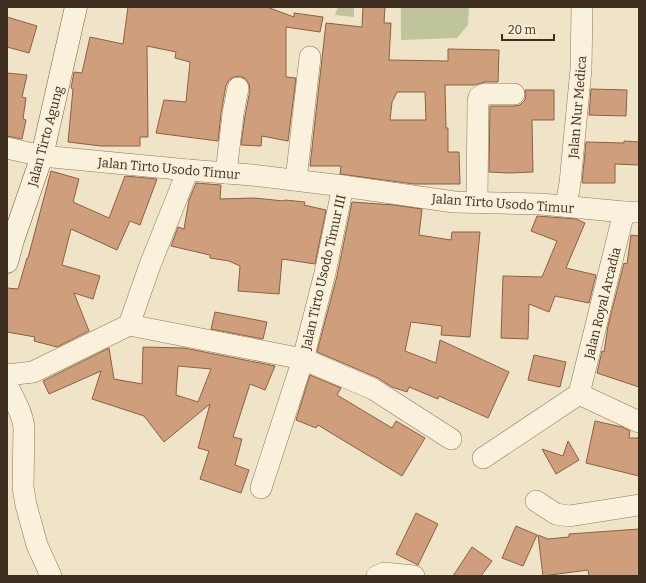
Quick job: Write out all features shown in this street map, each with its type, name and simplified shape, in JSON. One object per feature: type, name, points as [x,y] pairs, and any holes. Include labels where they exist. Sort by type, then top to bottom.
[{"type":"main road","name":"Jalan Tirto Agung","points":[[7,262],[13,240],[42,156],[76,7]]},
{"type":"street","name":"Jalan Nur Medica","points":[[566,206],[570,183],[582,69],[582,7]]},
{"type":"street","points":[[296,180],[310,57]]},
{"type":"street","points":[[226,173],[233,114],[238,88]]},
{"type":"street","points":[[477,202],[479,97],[485,94],[514,94]]},
{"type":"street","name":"Jalan Tirto Usodo Timur","points":[[7,148],[42,156],[296,180],[454,202],[541,204],[632,212]]},
{"type":"street","points":[[129,325],[153,258],[188,170]]},
{"type":"street","name":"Jalan Tirto Usodo Timur III","points":[[261,488],[303,359],[325,273],[343,186]]},
{"type":"street","name":"Jalan Royal Arcadia","points":[[579,394],[632,212]]},
{"type":"street","points":[[7,375],[33,372],[129,325],[303,359]]},
{"type":"street","name":"Jalan Tirto Usodo Timur III","points":[[303,359],[373,389],[451,439]]},
{"type":"street","points":[[7,385],[23,418],[23,487],[26,505],[37,545],[51,576]]},
{"type":"street","points":[[483,458],[579,394],[639,422]]},
{"type":"street","points":[[536,501],[556,514],[569,516],[639,505]]},
{"type":"street","points":[[377,576],[384,573],[414,576]]},
{"type":"green space","points":[[338,7],[354,7],[354,17],[335,15]]},
{"type":"green space","points":[[401,7],[469,7],[468,25],[457,38],[401,40]]},
{"type":"building","points":[[128,7],[267,7],[294,17],[294,13],[323,17],[320,32],[286,27],[286,77],[296,78],[288,141],[262,136],[261,146],[241,145],[250,90],[246,79],[240,76],[229,80],[226,85],[218,141],[156,133],[164,100],[186,102],[190,62],[175,58],[176,52],[147,46],[148,137],[140,137],[140,146],[101,146],[68,142],[73,89],[71,88],[74,72],[82,73],[90,37],[123,44]]},
{"type":"building","points":[[363,7],[385,7],[384,23],[391,23],[389,60],[448,61],[448,49],[499,50],[498,82],[485,82],[475,85],[445,85],[448,152],[459,152],[460,184],[414,184],[340,174],[341,166],[310,166],[326,23],[362,27]],"holes":[[[397,92],[425,92],[426,120],[390,120],[392,102]]]},
{"type":"building","points":[[7,17],[37,26],[29,53],[7,47]]},
{"type":"building","points":[[7,73],[27,75],[22,97],[26,98],[23,119],[26,120],[22,139],[7,136]]},
{"type":"building","points":[[591,89],[627,90],[626,116],[589,115]]},
{"type":"building","points":[[525,90],[554,90],[554,120],[532,120],[533,172],[489,172],[490,106],[520,105],[525,100]]},
{"type":"building","points":[[624,141],[639,142],[639,165],[615,164],[615,183],[582,183],[586,142],[624,143]]},
{"type":"building","points":[[51,171],[79,179],[73,202],[109,218],[125,176],[157,179],[140,225],[130,221],[117,250],[71,229],[62,265],[100,276],[93,299],[74,293],[89,331],[57,347],[34,341],[35,337],[7,332],[7,288],[18,289],[28,258]]},
{"type":"building","points":[[196,183],[221,185],[220,199],[254,198],[305,202],[304,205],[326,210],[315,264],[282,259],[279,294],[238,291],[240,266],[229,261],[210,258],[210,255],[171,246],[178,227],[184,229],[189,200]]},
{"type":"building","points":[[352,202],[422,209],[419,235],[451,240],[452,232],[480,232],[470,337],[441,335],[442,326],[411,322],[405,351],[436,363],[440,340],[509,372],[488,418],[439,396],[438,399],[409,387],[407,392],[392,387],[378,378],[317,352],[337,276]]},
{"type":"building","points":[[537,216],[576,219],[585,223],[566,268],[596,275],[589,303],[555,296],[549,312],[529,304],[528,339],[501,338],[503,276],[542,277],[557,241],[531,231]]},
{"type":"building","points":[[631,235],[639,236],[639,387],[597,373],[602,351],[604,352],[608,326],[624,263],[627,264]]},
{"type":"building","points":[[215,312],[267,322],[263,339],[211,329]]},
{"type":"building","points":[[143,347],[184,348],[275,366],[265,390],[250,384],[233,437],[242,439],[235,465],[249,470],[241,493],[200,479],[209,451],[198,448],[210,404],[164,442],[144,416],[92,399],[101,371],[49,394],[43,381],[109,348],[114,379],[142,384]],"holes":[[[178,366],[211,369],[198,402],[176,395]]]},
{"type":"building","points":[[534,355],[566,362],[560,387],[528,380]]},
{"type":"building","points":[[310,375],[341,388],[337,395],[392,428],[396,421],[425,438],[402,476],[318,425],[316,428],[296,420]]},
{"type":"building","points":[[595,421],[622,427],[630,431],[629,438],[639,438],[639,476],[586,463]]},
{"type":"building","points":[[568,441],[579,460],[556,474],[542,449],[563,456]]},
{"type":"building","points":[[416,513],[438,524],[418,565],[396,554]]},
{"type":"building","points":[[516,526],[537,535],[523,566],[502,558]]},
{"type":"building","points":[[639,529],[639,576],[589,576],[588,570],[543,576],[538,535],[548,539],[569,537],[569,534]]},
{"type":"building","points":[[472,547],[492,561],[481,576],[453,576]]}]
